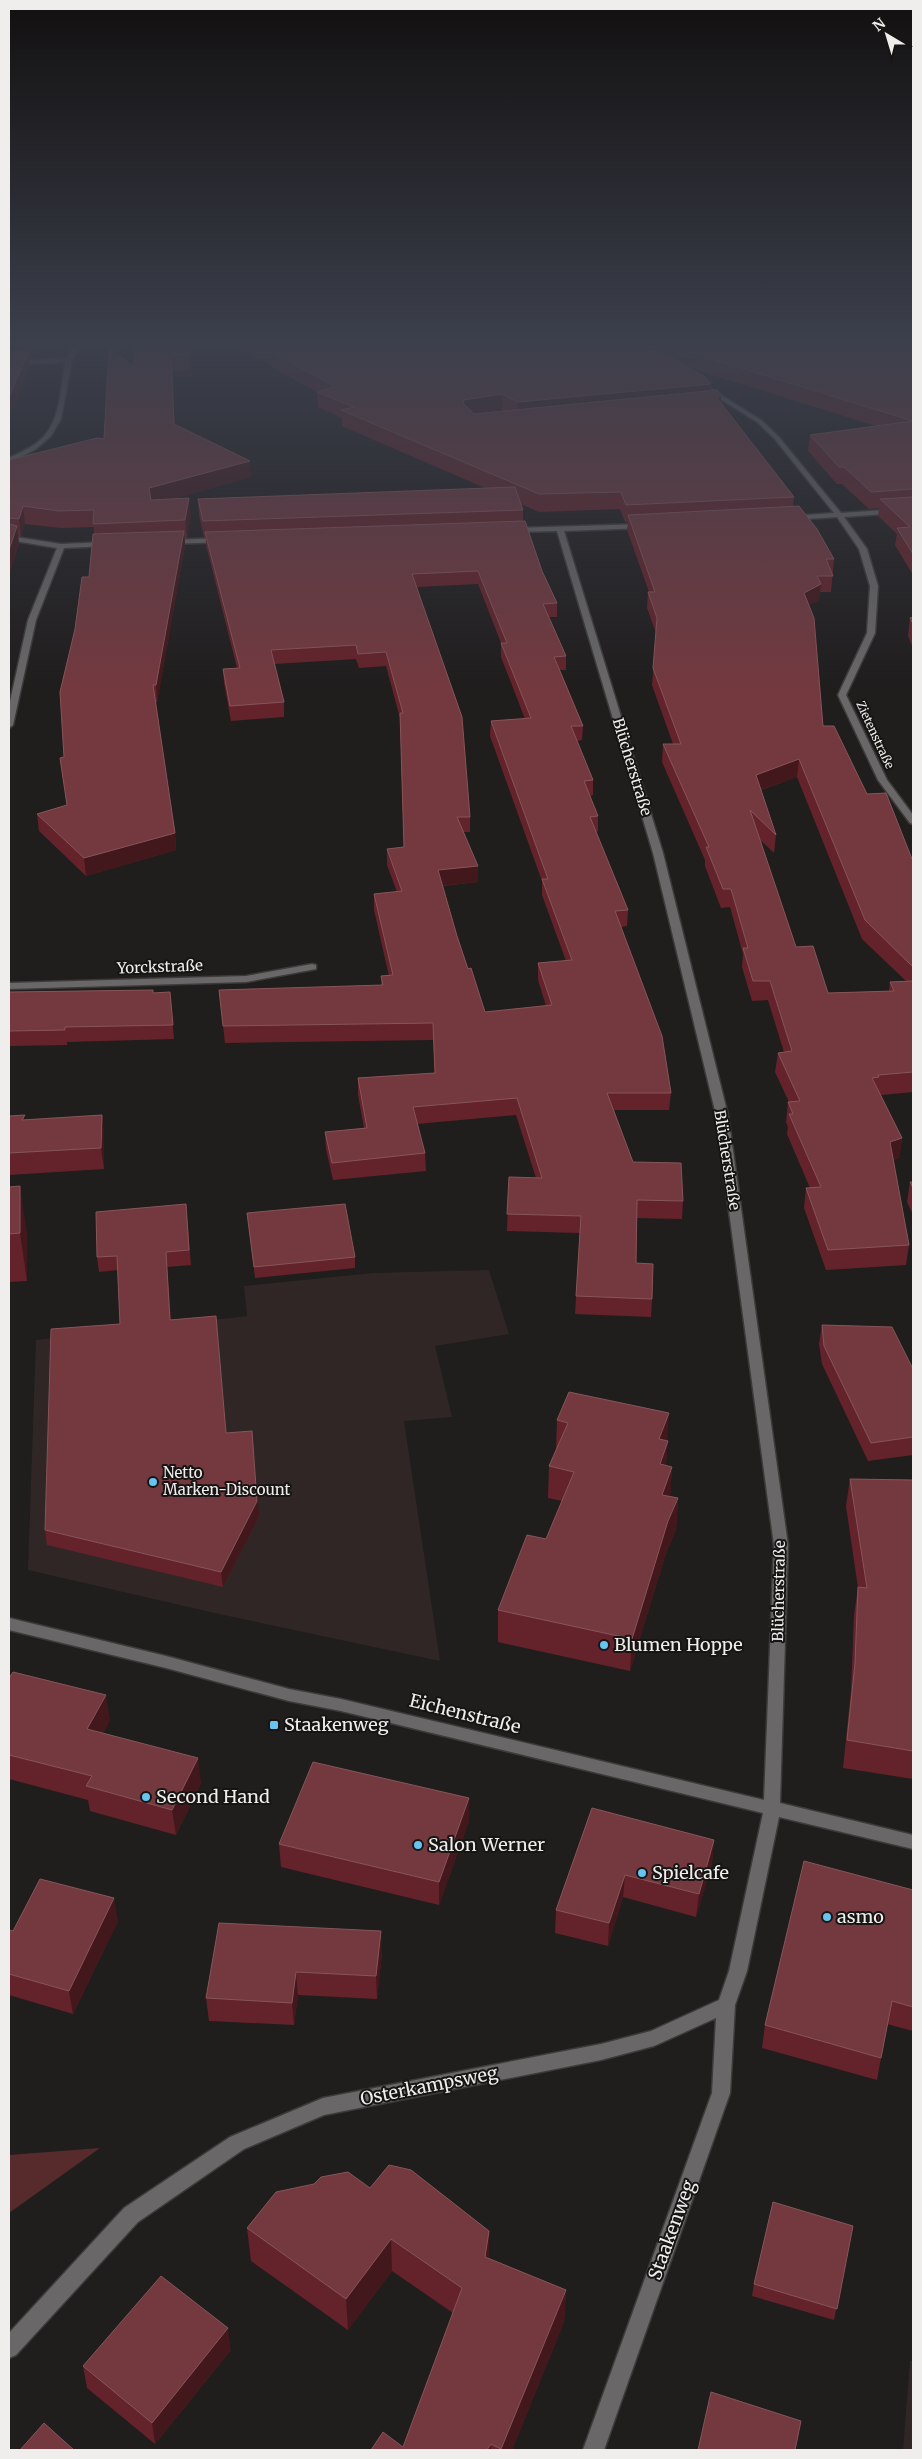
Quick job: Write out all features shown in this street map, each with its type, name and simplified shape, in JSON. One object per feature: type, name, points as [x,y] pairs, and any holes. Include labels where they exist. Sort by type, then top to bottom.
[{"type":"street","points":[[792,457],[839,515]]},
{"type":"street","points":[[779,518],[913,510]]},
{"type":"street","name":"Zietenstraße","points":[[839,515],[863,549],[874,586],[871,633],[842,695],[883,780],[913,821]]},
{"type":"street","points":[[505,530],[653,525]]},
{"type":"street","name":"Blücherstraße","points":[[560,529],[658,853],[722,1115],[781,1545],[772,1809]]},
{"type":"street","points":[[9,538],[61,546],[116,544]]},
{"type":"street","points":[[163,542],[232,540]]},
{"type":"street","points":[[9,725],[32,620],[61,546]]},
{"type":"street","name":"Yorckstraße","points":[[9,986],[246,979],[312,967]]},
{"type":"street","name":"Eichenstraße","points":[[9,1624],[166,1662],[289,1696],[341,1705],[913,1842]]},
{"type":"street","points":[[726,2005],[738,1971],[772,1809]]},
{"type":"street","name":"Osterkampsweg","points":[[9,2348],[131,2215],[237,2143],[323,2107],[601,2052],[654,2038],[726,2005]]},
{"type":"street","name":"Staakenweg","points":[[594,2450],[721,2093],[726,2005]]},
{"type":"shaded area","points":[[489,1270],[509,1334],[435,1346],[452,1417],[404,1421],[440,1661],[219,1614],[28,1570],[36,1340],[247,1316],[244,1286],[373,1273]]},
{"type":"shaded area","points":[[100,2148],[9,2213],[9,2155]]},
{"type":"shaded area","points":[[910,2361],[913,2361],[913,2450],[903,2450]]},
{"type":"building","points":[[22,457],[241,457],[250,461],[149,488],[151,500],[189,498],[185,520],[93,524],[94,510],[59,511],[23,506],[19,519],[9,518],[9,460]]},
{"type":"building","points":[[451,457],[763,457],[794,497],[626,505],[621,492],[539,494]]},
{"type":"building","points":[[830,457],[913,457],[913,489],[871,492],[844,467],[839,467]]},
{"type":"building","points":[[515,487],[523,510],[203,521],[198,499]]},
{"type":"building","points":[[913,497],[913,554],[897,528],[910,527],[880,499]]},
{"type":"building","points":[[799,506],[817,529],[834,559],[826,559],[833,576],[817,576],[821,584],[804,593],[814,618],[823,726],[834,726],[867,794],[886,793],[913,859],[913,967],[865,920],[799,759],[756,775],[776,835],[750,810],[796,947],[813,946],[828,993],[894,991],[890,982],[913,981],[913,1072],[878,1075],[879,1077],[872,1078],[902,1138],[890,1142],[909,1245],[828,1250],[806,1188],[821,1187],[789,1114],[793,1114],[788,1102],[800,1101],[778,1053],[792,1051],[770,981],[753,981],[743,948],[748,948],[731,889],[723,889],[706,847],[709,847],[663,744],[681,744],[653,668],[657,618],[648,592],[655,592],[628,515]]},
{"type":"building","points":[[525,521],[542,571],[557,603],[543,604],[566,656],[554,657],[583,726],[571,726],[593,780],[584,781],[598,816],[590,817],[628,910],[615,911],[662,1036],[671,1093],[607,1093],[633,1162],[681,1163],[683,1201],[637,1200],[636,1263],[653,1264],[652,1299],[576,1296],[581,1216],[507,1214],[509,1177],[542,1178],[517,1098],[413,1107],[425,1153],[332,1163],[325,1132],[367,1128],[358,1078],[435,1073],[433,1023],[223,1026],[219,990],[383,985],[381,976],[393,975],[374,894],[402,891],[387,849],[404,847],[400,713],[403,713],[386,652],[358,654],[356,645],[271,650],[284,702],[230,706],[223,669],[240,668],[205,532]],"holes":[[[478,571],[507,643],[501,643],[531,718],[491,721],[548,879],[542,879],[572,960],[538,963],[552,1005],[485,1012],[471,968],[468,969],[457,936],[438,870],[478,866],[457,817],[470,817],[462,717],[412,574]]]},
{"type":"building","points":[[9,524],[17,526],[9,550]]},
{"type":"building","points":[[184,531],[156,685],[153,685],[175,833],[84,858],[37,814],[67,805],[60,758],[64,757],[60,692],[75,629],[82,577],[89,577],[93,534]]},
{"type":"building","points":[[153,990],[153,993],[170,992],[173,1025],[65,1027],[65,1030],[9,1031],[9,992]]},
{"type":"building","points":[[25,1115],[22,1120],[102,1115],[101,1148],[9,1153],[9,1116]]},
{"type":"building","points":[[20,1186],[20,1233],[9,1234],[9,1187]]},
{"type":"building","name":"Netto Marken-Discount","points":[[186,1204],[189,1250],[166,1252],[170,1320],[216,1316],[226,1433],[252,1431],[257,1501],[221,1572],[45,1530],[51,1329],[120,1324],[117,1256],[97,1257],[96,1212]]},
{"type":"building","points":[[345,1204],[355,1257],[254,1267],[247,1213]]},
{"type":"building","points":[[822,1325],[892,1327],[913,1369],[913,1437],[871,1443],[824,1346]]},
{"type":"building","points":[[569,1392],[669,1413],[659,1439],[668,1441],[660,1464],[672,1467],[662,1495],[678,1498],[668,1521],[632,1639],[498,1610],[527,1535],[546,1539],[574,1472],[549,1466],[568,1423],[557,1420]]},
{"type":"building","points":[[850,1479],[913,1480],[913,1751],[847,1740],[855,1663],[858,1587],[867,1588]]},
{"type":"building","points":[[13,1672],[106,1695],[87,1729],[198,1758],[172,1810],[86,1786],[92,1776],[9,1755],[9,1678]]},
{"type":"building","points":[[313,1762],[469,1798],[439,1882],[279,1844]]},
{"type":"building","points":[[592,1808],[714,1840],[699,1894],[625,1875],[609,1923],[556,1910]]},
{"type":"building","points":[[804,1861],[913,1890],[913,2007],[892,2001],[881,2058],[765,2025]]},
{"type":"building","points":[[40,1879],[114,1898],[69,1991],[9,1974],[9,1930],[13,1931]]},
{"type":"building","points":[[219,1923],[381,1931],[376,1976],[296,1972],[292,2003],[206,1998]]},
{"type":"building","points":[[389,2165],[411,2170],[489,2231],[485,2257],[566,2290],[501,2449],[491,2444],[487,2450],[371,2450],[383,2432],[403,2447],[462,2288],[391,2239],[346,2299],[247,2228],[276,2192],[314,2184],[321,2177],[348,2172],[370,2188]]},
{"type":"building","points":[[773,2202],[853,2226],[837,2309],[754,2284]]},
{"type":"building","points":[[161,2276],[228,2328],[152,2423],[83,2366]]},
{"type":"building","points":[[711,2392],[801,2421],[795,2450],[698,2450]]},
{"type":"building","points":[[44,2423],[74,2450],[20,2450]]},
{"type":"place","name":"Netto Marken-Discount","points":[[153,1482]]},
{"type":"place","name":"Blumen Hoppe","points":[[604,1645]]},
{"type":"place","name":"Staakenweg","points":[[274,1725]]},
{"type":"place","name":"Second Hand","points":[[146,1797]]},
{"type":"place","name":"Salon Werner","points":[[418,1845]]},
{"type":"place","name":"Spielcafe","points":[[642,1873]]},
{"type":"place","name":"asmo","points":[[827,1917]]}]
